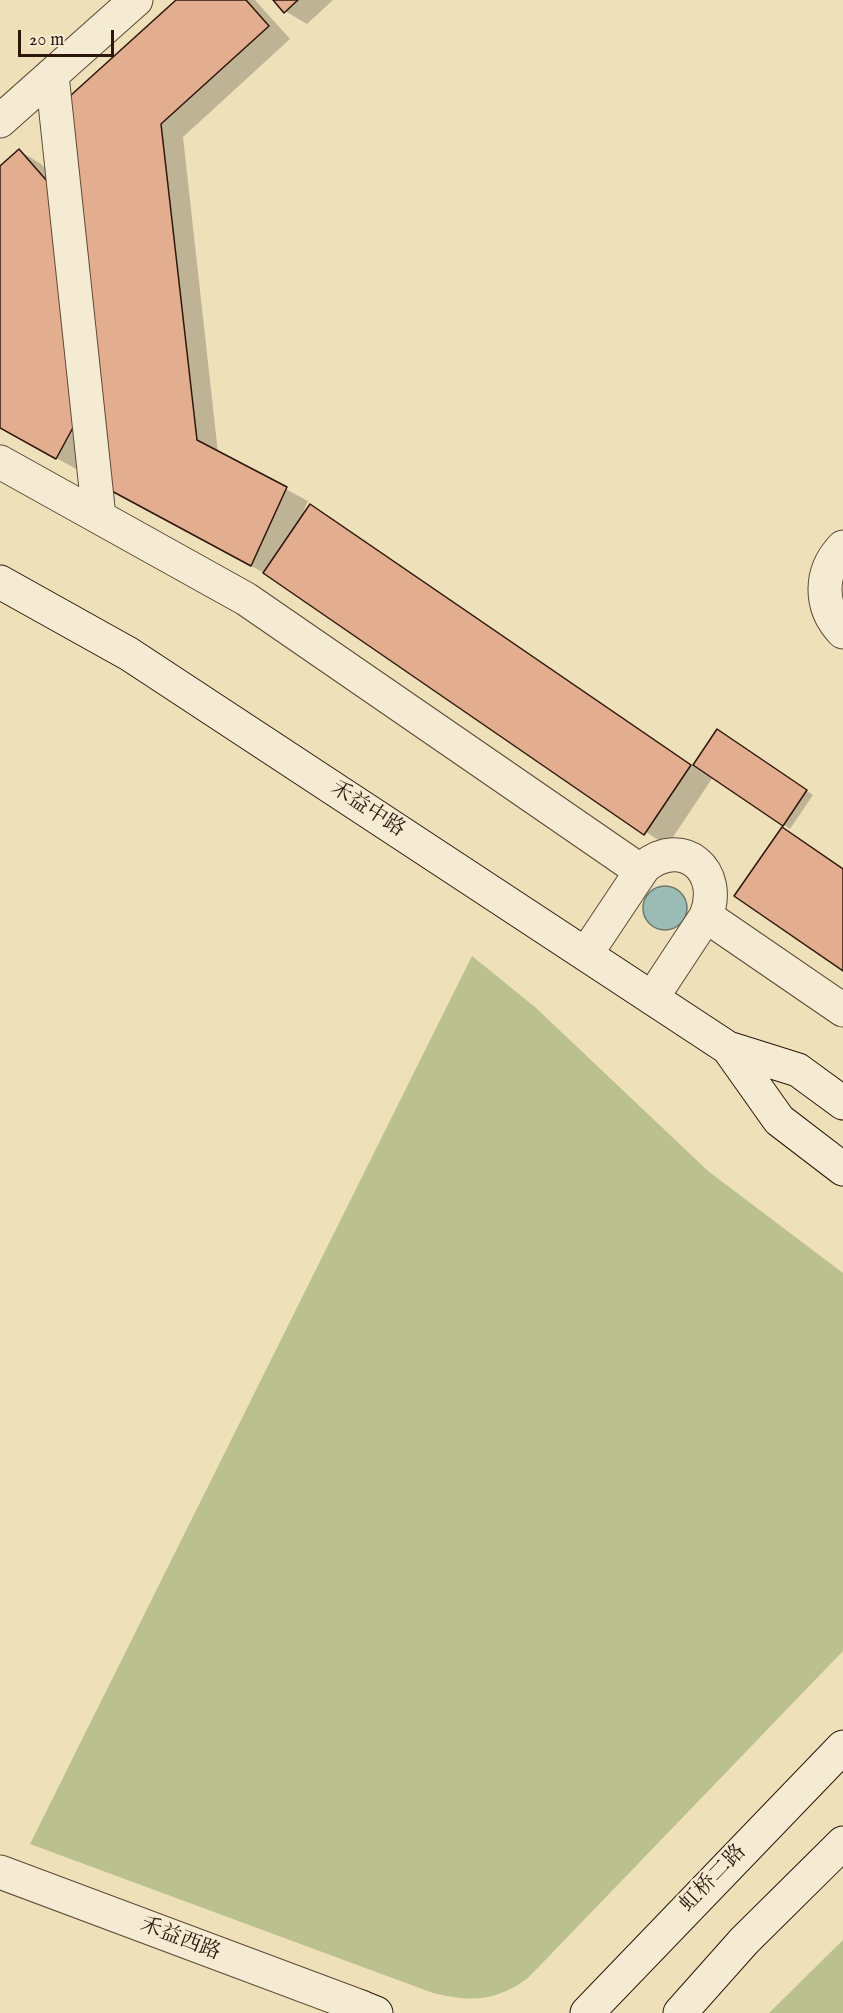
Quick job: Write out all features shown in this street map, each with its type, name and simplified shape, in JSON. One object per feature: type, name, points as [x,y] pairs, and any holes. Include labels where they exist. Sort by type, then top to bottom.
[{"type":"street","points":[[0,121],[136,0]]},
{"type":"street","points":[[52,75],[99,517]]},
{"type":"street","points":[[0,462],[246,599],[641,871]]},
{"type":"street","points":[[843,547],[835,555],[827,572],[824,590],[827,608],[843,632]]},
{"type":"street","name":"禾益中路","points":[[0,582],[129,654],[728,1048],[798,1070],[843,1103]]},
{"type":"street","points":[[586,954],[641,871],[654,859],[666,855],[692,859],[702,867],[709,878],[712,891],[706,916],[652,998]]},
{"type":"street","points":[[706,916],[843,1010]]},
{"type":"street","name":"禾益中路","points":[[728,1048],[779,1120],[843,1168]]},
{"type":"street","name":"虹桥二路","points":[[587,2013],[843,1747]]},
{"type":"street","points":[[680,2013],[744,1941],[843,1843]]},
{"type":"street","name":"禾益西路","points":[[0,1872],[368,2011]]},
{"type":"street","points":[[566,2013],[591,2000],[624,1972]]},
{"type":"green space","points":[[472,956],[535,1007],[708,1171],[843,1273],[843,1651],[528,1978],[505,1992],[471,1999],[433,1993],[30,1844]]},
{"type":"green space","points":[[843,1940],[843,2013],[769,2013]]},
{"type":"water","points":[[665,886],[681,892],[687,908],[681,924],[665,930],[649,924],[643,908],[649,892]]},
{"type":"building","points":[[176,0],[246,0],[269,26],[161,124],[197,440],[287,487],[251,566],[108,489],[70,96]]},
{"type":"building","points":[[273,0],[298,0],[284,13]]},
{"type":"building","points":[[19,149],[47,181],[76,422],[56,459],[0,428],[0,166]]},
{"type":"building","points":[[310,504],[691,765],[644,835],[263,573]]},
{"type":"building","points":[[717,729],[807,790],[783,826],[693,765]]},
{"type":"building","points":[[782,827],[843,869],[843,971],[734,896]]}]
